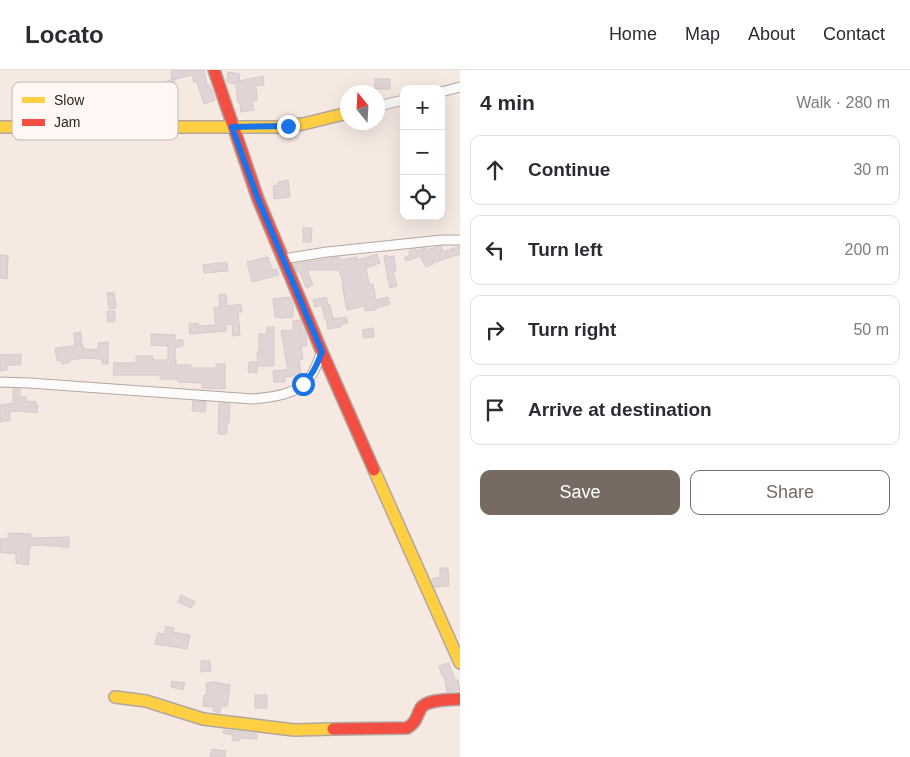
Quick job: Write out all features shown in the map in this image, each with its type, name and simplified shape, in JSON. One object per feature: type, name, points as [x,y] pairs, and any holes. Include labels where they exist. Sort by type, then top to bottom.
[{"type":"street","points":[[214,70],[258,199],[322,352],[460,662]]},
{"type":"street","points":[[445,91],[460,87]]},
{"type":"street","points":[[385,104],[400,101]]},
{"type":"street","points":[[178,127],[288,126],[340,115]]},
{"type":"street","points":[[283,259],[326,252],[442,240],[460,240]]},
{"type":"street","points":[[0,382],[252,399],[293,391],[303,384],[312,373],[322,352]]},
{"type":"street","points":[[115,697],[146,701],[203,718],[294,730],[407,728],[416,721],[424,704],[428,702],[460,700]]},
{"type":"building","points":[[204,70],[207,85],[210,85],[215,100],[204,104],[197,82],[194,82],[192,75],[172,80],[171,71]]},
{"type":"building","points":[[228,72],[240,74],[239,81],[263,76],[264,85],[256,86],[257,101],[252,101],[254,110],[241,112],[236,84],[227,82]]},
{"type":"building","points":[[375,79],[390,79],[390,89],[385,89],[385,85],[375,85]]},
{"type":"building","points":[[288,180],[290,197],[274,199],[273,186],[278,185],[278,182]]},
{"type":"building","points":[[303,228],[312,228],[311,242],[303,242]]},
{"type":"building","points":[[441,246],[443,252],[460,246],[460,254],[432,263],[426,267],[420,256],[406,261],[404,258],[410,255],[409,251],[416,249],[417,251],[423,248],[426,250]]},
{"type":"building","points":[[377,254],[380,263],[366,268],[369,284],[373,284],[376,300],[388,297],[390,304],[376,308],[376,310],[365,311],[364,306],[347,310],[339,270],[307,270],[313,285],[306,288],[300,272],[297,272],[294,264],[340,257],[340,260],[357,257],[358,260]]},
{"type":"building","points":[[0,255],[8,256],[7,279],[0,278]]},
{"type":"building","points":[[387,255],[388,257],[394,256],[396,271],[393,271],[397,286],[390,288],[384,256]]},
{"type":"building","points":[[268,257],[272,270],[277,269],[279,275],[252,282],[247,262]]},
{"type":"building","points":[[227,262],[228,271],[204,273],[203,265]]},
{"type":"building","points":[[114,292],[116,308],[109,309],[107,293]]},
{"type":"building","points":[[226,294],[227,306],[241,304],[242,312],[238,312],[240,335],[233,336],[232,324],[226,324],[226,331],[190,334],[189,324],[198,323],[198,326],[216,325],[214,308],[220,307],[219,295]]},
{"type":"building","points":[[290,297],[293,304],[293,317],[275,317],[273,299]]},
{"type":"building","points":[[326,297],[333,319],[346,317],[348,323],[341,325],[341,327],[328,329],[322,305],[315,307],[313,300]]},
{"type":"building","points":[[107,311],[115,311],[115,322],[108,322]]},
{"type":"building","points":[[300,320],[302,330],[304,330],[306,336],[307,346],[301,346],[303,359],[299,360],[301,375],[285,377],[285,382],[274,382],[273,371],[288,370],[281,331],[293,330],[293,321]]},
{"type":"building","points":[[267,327],[274,327],[274,366],[258,366],[259,334],[267,334]]},
{"type":"building","points":[[373,328],[374,337],[364,338],[362,330]]},
{"type":"building","points":[[81,332],[84,349],[98,350],[98,343],[108,342],[108,364],[102,364],[102,359],[84,358],[70,360],[70,362],[62,364],[61,360],[57,361],[55,348],[75,346],[74,333]]},
{"type":"building","points":[[151,334],[175,335],[175,341],[182,339],[184,345],[175,348],[176,365],[191,365],[191,368],[216,368],[216,364],[225,364],[225,389],[202,388],[202,383],[178,382],[178,379],[160,379],[160,375],[113,375],[114,363],[136,363],[136,356],[153,356],[153,360],[168,360],[168,346],[151,345]]},
{"type":"building","points":[[21,354],[21,365],[7,365],[7,370],[0,371],[0,355]]},
{"type":"building","points":[[249,362],[257,362],[257,373],[248,372]]},
{"type":"building","points":[[13,389],[20,389],[20,397],[26,397],[26,401],[36,402],[36,405],[38,405],[37,413],[9,412],[10,420],[0,422],[0,405],[13,403]]},
{"type":"building","points":[[193,401],[206,402],[205,412],[192,411]]},
{"type":"building","points":[[219,403],[230,404],[227,434],[218,434]]},
{"type":"building","points":[[8,533],[31,534],[31,538],[69,537],[69,547],[30,546],[28,565],[16,563],[16,554],[0,552],[0,539],[8,539]]},
{"type":"building","points":[[440,568],[448,568],[449,586],[435,587],[432,579],[440,577]]},
{"type":"building","points":[[181,595],[195,602],[191,608],[178,602]]},
{"type":"building","points":[[166,626],[174,628],[173,632],[190,635],[187,649],[155,644],[158,633],[164,634]]},
{"type":"building","points":[[201,661],[210,661],[211,671],[201,672]]},
{"type":"building","points":[[449,663],[455,680],[458,680],[460,690],[447,692],[444,675],[442,676],[439,666]]},
{"type":"building","points":[[172,681],[185,683],[183,690],[171,687]]},
{"type":"building","points":[[214,682],[230,685],[227,706],[221,706],[220,713],[213,711],[214,707],[203,706],[204,695],[207,695],[206,683]]},
{"type":"building","points":[[255,695],[267,695],[267,708],[255,708]]},
{"type":"building","points":[[224,730],[257,734],[257,739],[239,738],[239,741],[232,740],[233,735],[223,733]]},
{"type":"building","points":[[212,749],[226,751],[225,757],[210,757]]},
{"type":"traffic: slow","points":[[178,127],[276,127],[303,124],[340,115]]},
{"type":"traffic: slow","points":[[0,127],[12,127]]},
{"type":"traffic: slow","points":[[374,470],[460,663]]},
{"type":"traffic: slow","points":[[115,697],[146,701],[203,719],[294,730],[333,729]]},
{"type":"traffic: jam","points":[[214,70],[258,199],[374,470]]},
{"type":"traffic: jam","points":[[333,729],[407,728],[415,721],[424,705],[439,700],[460,699]]},
{"type":"route","points":[[288,126],[232,127],[258,199],[322,352],[310,378],[303,384]]}]
